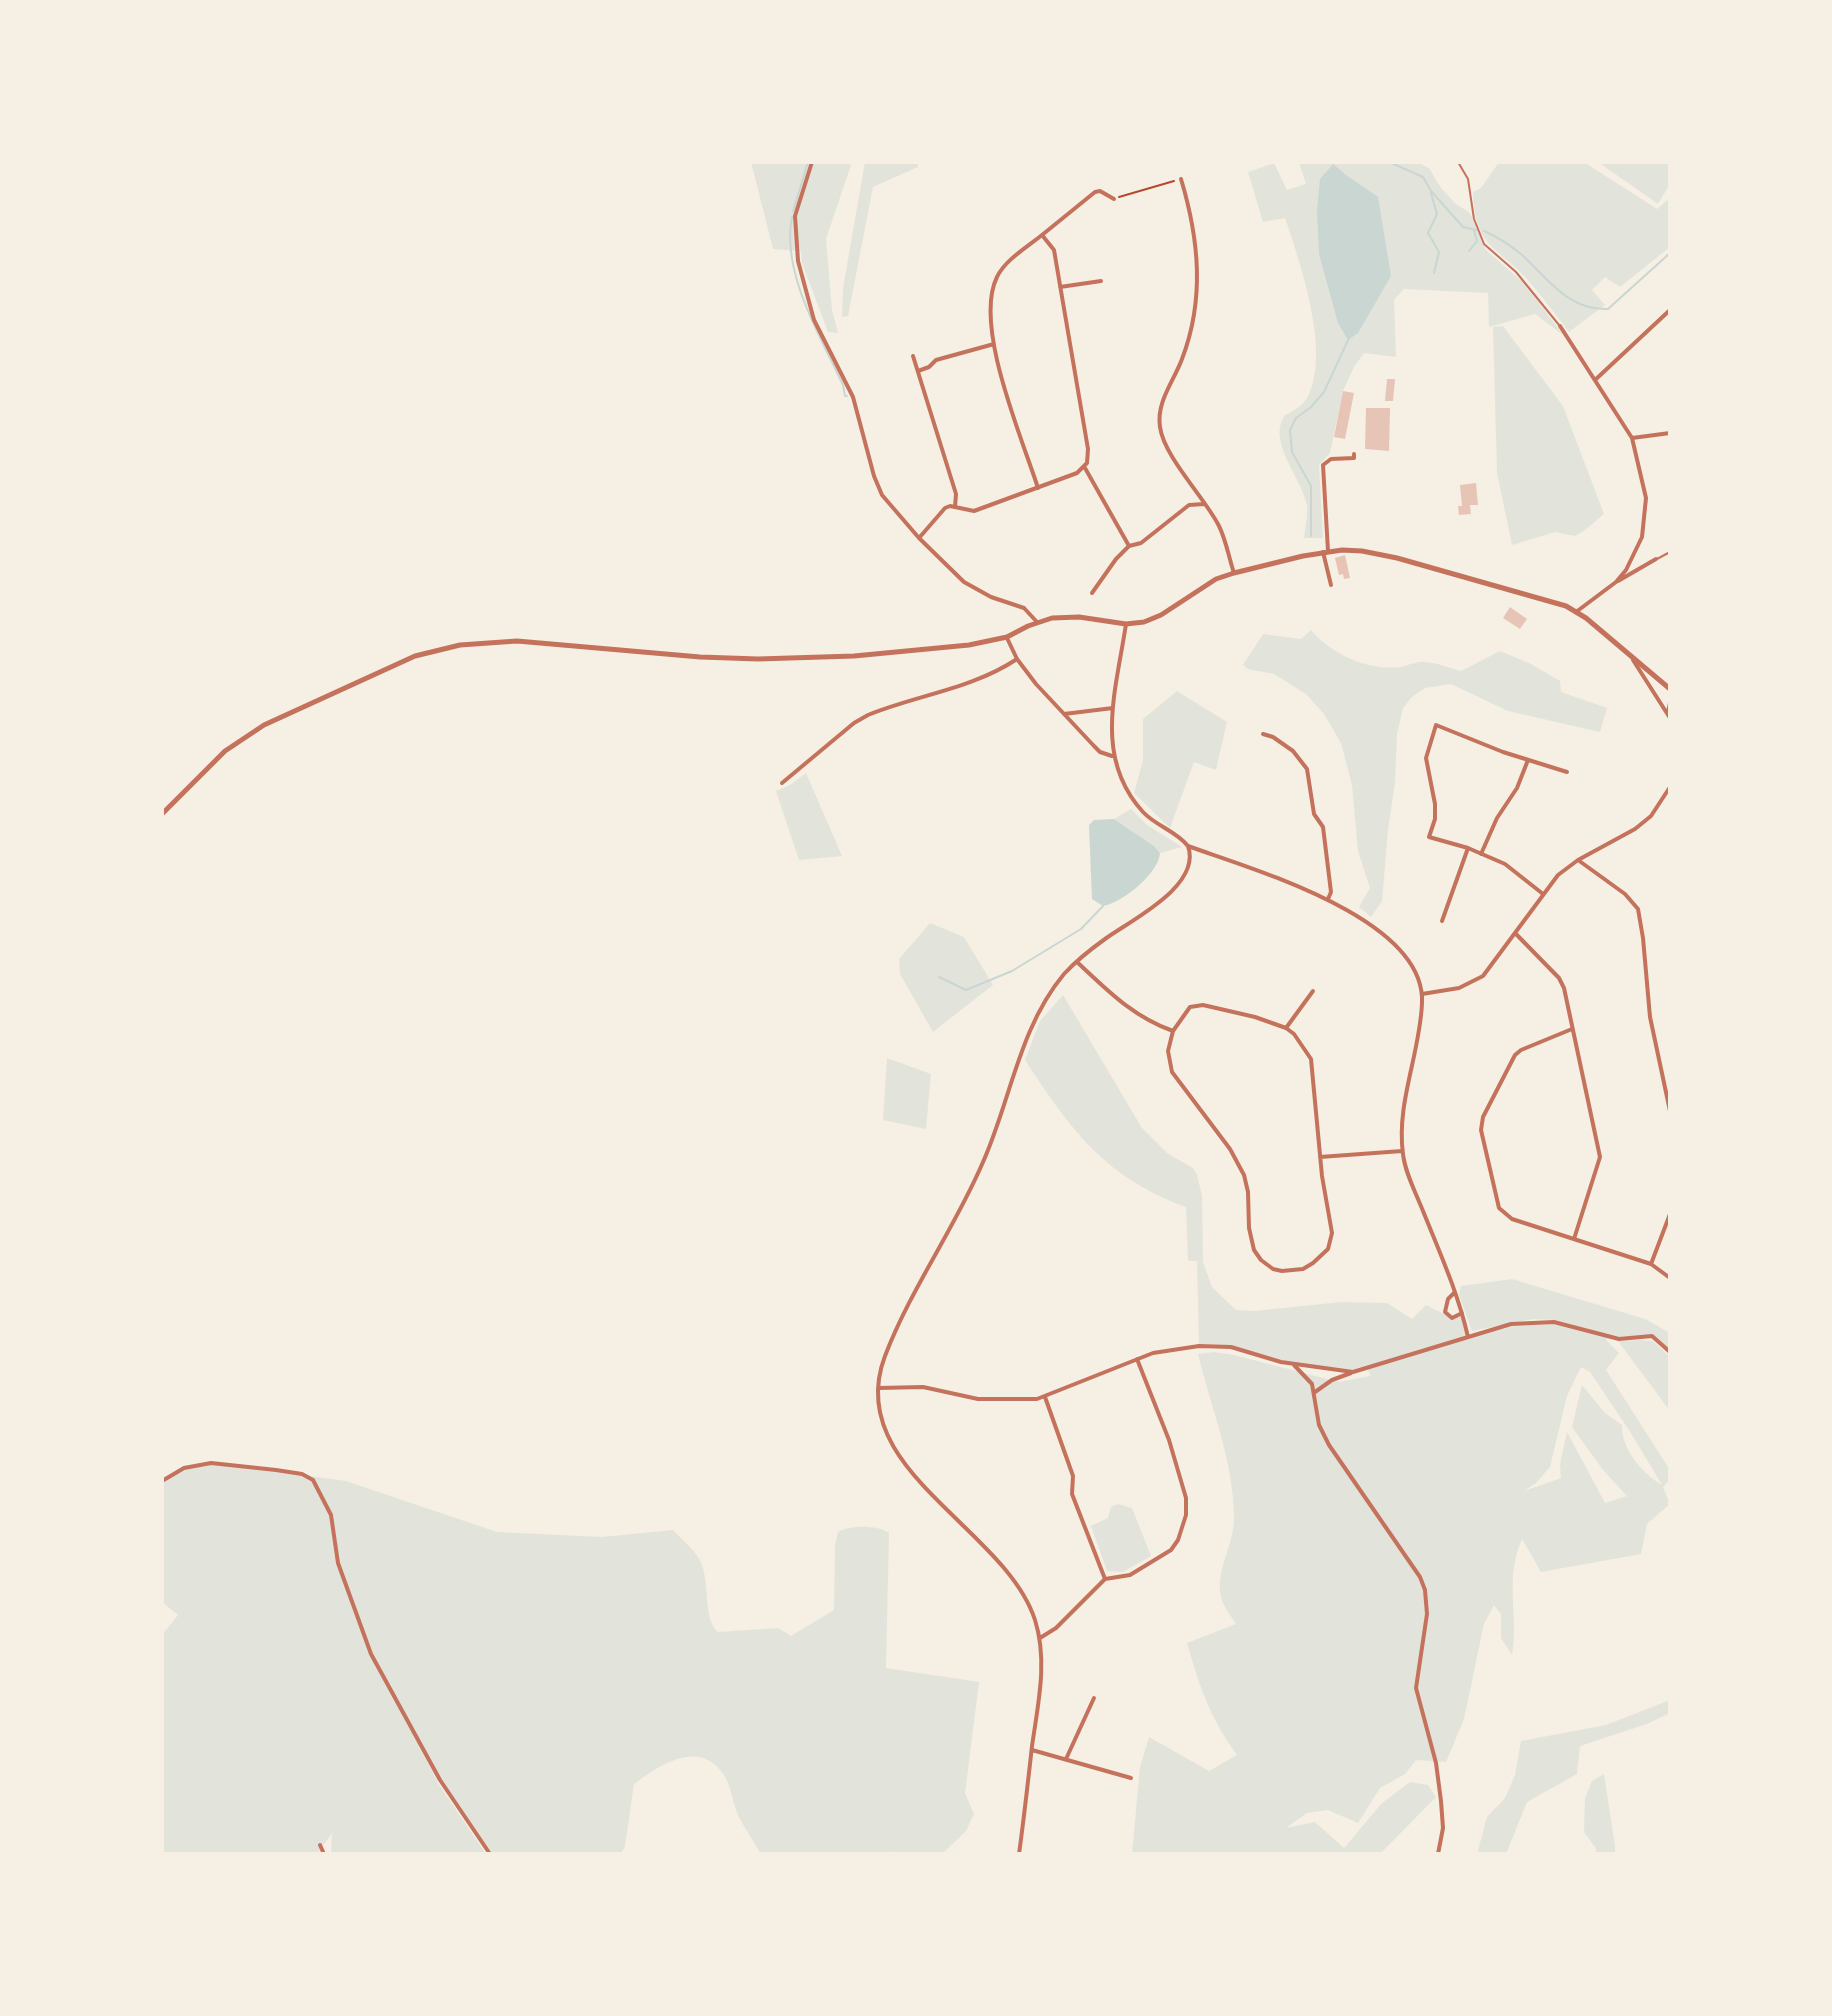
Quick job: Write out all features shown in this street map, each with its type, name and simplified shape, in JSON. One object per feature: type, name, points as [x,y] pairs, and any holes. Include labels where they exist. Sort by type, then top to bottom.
[{"type":"street","points":[[812,162],[794,231],[807,296],[819,332],[848,383],[882,495],[919,538],[964,582],[991,597],[1024,608],[1037,622]]},
{"type":"street","points":[[1181,179],[1192,220],[1197,288],[1191,332],[1163,400],[1159,425],[1170,451],[1221,530],[1234,573]]},
{"type":"street","points":[[1038,488],[994,344],[991,294],[997,275],[1011,261],[1095,192],[1100,191],[1114,199]]},
{"type":"street","points":[[919,538],[945,508],[974,511],[1077,473],[1088,460],[1054,250],[1042,235]]},
{"type":"street","points":[[1060,287],[1101,281]]},
{"type":"street","points":[[1595,380],[1670,310]]},
{"type":"street","points":[[1560,326],[1632,438],[1646,498],[1645,526],[1635,554],[1616,582]]},
{"type":"street","points":[[917,371],[929,367],[936,360],[994,344]]},
{"type":"street","points":[[913,356],[956,494],[955,507]]},
{"type":"street","points":[[1632,438],[1670,433]]},
{"type":"street","points":[[1331,585],[1325,552],[1323,465],[1331,459],[1354,458],[1354,454]]},
{"type":"street","points":[[1084,468],[1129,546]]},
{"type":"street","points":[[1092,593],[1129,546],[1141,543],[1189,505],[1204,504]]},
{"type":"street","points":[[162,814],[225,751],[264,725],[352,684],[436,650],[517,641],[700,657],[812,658],[969,645],[1007,637],[1052,618],[1079,617],[1126,624],[1152,620],[1196,590],[1234,573],[1325,552],[1362,551],[1397,558],[1539,597],[1576,612],[1670,689]]},
{"type":"street","points":[[1576,612],[1616,582],[1656,559]]},
{"type":"street","points":[[1126,624],[1113,708],[1112,756],[1118,775],[1132,799],[1146,815],[1188,846],[1294,883],[1355,915],[1398,948],[1416,973],[1422,994],[1402,1126],[1402,1151],[1455,1292],[1468,1337]]},
{"type":"street","points":[[1007,637],[1017,659],[1064,714],[1100,752],[1112,756]]},
{"type":"street","points":[[1630,656],[1670,718]]},
{"type":"street","points":[[782,783],[854,723],[868,715],[975,681],[1017,659]]},
{"type":"street","points":[[1670,703],[1667,711],[1670,718]]},
{"type":"street","points":[[1064,714],[1113,708]]},
{"type":"street","points":[[1543,894],[1505,864],[1468,848],[1429,837],[1435,819],[1435,804],[1426,758],[1436,725],[1567,772]]},
{"type":"street","points":[[1263,734],[1293,751],[1307,769],[1314,814],[1323,827],[1331,892],[1328,899]]},
{"type":"street","points":[[1481,854],[1497,818],[1517,788],[1528,760]]},
{"type":"street","points":[[1422,994],[1459,988],[1476,981],[1516,934],[1558,875],[1578,860],[1635,829],[1651,816],[1670,787]]},
{"type":"street","points":[[1019,1854],[1041,1683],[1040,1638],[1026,1599],[1014,1580],[925,1487],[899,1455],[883,1426],[879,1388],[884,1359],[897,1329],[983,1162],[1032,1023],[1053,990],[1077,962],[1103,940],[1166,897],[1187,866],[1188,846]]},
{"type":"street","points":[[1442,921],[1468,848]]},
{"type":"street","points":[[1578,860],[1625,894],[1638,909],[1650,1017],[1670,1111]]},
{"type":"street","points":[[1516,934],[1559,978],[1564,988],[1600,1157],[1574,1239]]},
{"type":"street","points":[[1077,962],[1118,1001],[1140,1016],[1173,1031]]},
{"type":"street","points":[[1286,1028],[1313,991]]},
{"type":"street","points":[[1197,1005],[1255,1017],[1286,1028],[1294,1034],[1311,1059],[1320,1157],[1331,1226],[1328,1249],[1313,1263],[1303,1269],[1282,1271],[1273,1269],[1261,1260],[1252,1245],[1244,1175],[1172,1072],[1168,1051],[1173,1031],[1183,1014],[1197,1005]]},
{"type":"street","points":[[1572,1029],[1515,1055],[1483,1117],[1481,1130],[1499,1208],[1504,1214],[1651,1264],[1670,1278]]},
{"type":"street","points":[[1320,1157],[1402,1151]]},
{"type":"street","points":[[1651,1264],[1670,1214]]},
{"type":"street","points":[[1455,1292],[1446,1302],[1445,1312],[1452,1318],[1462,1312]]},
{"type":"street","points":[[1315,1392],[1332,1380],[1353,1372],[1511,1324],[1554,1322],[1619,1339],[1652,1336],[1670,1352]]},
{"type":"street","points":[[879,1388],[923,1387],[992,1400],[1045,1397],[1137,1359],[1168,1350],[1199,1346],[1231,1347],[1293,1364],[1353,1372]]},
{"type":"street","points":[[1040,1638],[1056,1628],[1105,1579],[1130,1575],[1171,1550],[1178,1540],[1186,1515],[1186,1498],[1169,1440],[1137,1359]]},
{"type":"street","points":[[1293,1364],[1310,1380],[1315,1392],[1319,1425],[1329,1445],[1420,1577],[1425,1590],[1427,1631],[1416,1688],[1436,1763],[1443,1828],[1438,1854]]},
{"type":"street","points":[[1045,1397],[1073,1476],[1072,1494],[1105,1579]]},
{"type":"street","points":[[162,1481],[184,1468],[211,1463],[302,1474],[313,1480],[331,1515],[341,1573],[371,1654],[440,1780],[490,1854]]},
{"type":"street","points":[[1066,1759],[1094,1698]]},
{"type":"street","points":[[1032,1750],[1131,1778]]},
{"type":"street","points":[[320,1845],[324,1854]]},
{"type":"lane","points":[[1458,162],[1468,179],[1474,219],[1484,244],[1532,288],[1560,326]]},
{"type":"lane","points":[[1656,559],[1670,552]]},
{"type":"path","points":[[1114,199],[1181,179]]},
{"type":"shaded area","points":[[751,162],[852,162],[826,239],[832,310],[838,333],[828,332],[802,263],[801,251],[773,249]]},
{"type":"shaded area","points":[[865,162],[918,162],[918,167],[873,187],[848,316],[842,317],[843,288]]},
{"type":"shaded area","points":[[1299,162],[1416,162],[1429,168],[1441,188],[1470,213],[1486,250],[1525,284],[1563,335],[1535,314],[1489,327],[1488,293],[1404,289],[1394,300],[1396,357],[1364,353],[1343,391],[1330,453],[1319,465],[1323,538],[1304,538],[1307,506],[1280,437],[1280,426],[1285,415],[1304,402],[1314,378],[1315,332],[1311,307],[1285,218],[1263,222],[1248,172],[1274,163],[1287,190],[1306,184]]},
{"type":"shaded area","points":[[1499,162],[1584,162],[1657,209],[1670,198],[1670,247],[1620,287],[1605,277],[1592,290],[1605,305],[1569,332],[1526,278],[1482,234],[1473,192],[1481,188]]},
{"type":"shaded area","points":[[1598,162],[1670,162],[1670,184],[1658,204]]},
{"type":"shaded area","points":[[1333,164],[1378,197],[1391,276],[1358,333],[1348,340],[1338,323],[1319,254],[1317,211],[1320,179]]},
{"type":"shaded area","points":[[1503,326],[1563,406],[1604,514],[1575,536],[1555,532],[1512,545],[1497,473],[1493,327]]},
{"type":"shaded area","points":[[1311,630],[1319,639],[1351,659],[1388,668],[1424,662],[1461,671],[1500,651],[1560,681],[1561,692],[1607,708],[1600,732],[1508,711],[1451,684],[1425,688],[1412,697],[1403,708],[1397,734],[1382,901],[1371,917],[1359,907],[1370,888],[1358,851],[1352,785],[1341,743],[1324,714],[1306,694],[1274,674],[1248,669],[1243,665],[1263,634],[1301,639]]},
{"type":"shaded area","points":[[1177,691],[1227,722],[1216,770],[1194,762],[1170,828],[1134,793],[1143,760],[1143,719]]},
{"type":"shaded area","points":[[806,773],[842,856],[799,860],[776,791]]},
{"type":"shaded area","points":[[1131,809],[1147,825],[1182,847],[1160,853],[1114,819]]},
{"type":"shaded area","points":[[1114,819],[1160,853],[1147,878],[1120,899],[1103,906],[1092,899],[1089,825],[1094,820]]},
{"type":"shaded area","points":[[930,923],[964,937],[993,985],[933,1032],[900,974],[899,959]]},
{"type":"shaded area","points":[[1063,995],[1142,1128],[1167,1153],[1193,1168],[1202,1195],[1203,1262],[1212,1287],[1236,1310],[1341,1302],[1387,1303],[1412,1319],[1426,1305],[1452,1318],[1462,1312],[1469,1337],[1530,1324],[1591,1330],[1556,1320],[1533,1319],[1472,1331],[1459,1295],[1461,1286],[1512,1279],[1645,1319],[1670,1333],[1670,1352],[1652,1336],[1622,1339],[1610,1336],[1606,1340],[1619,1353],[1606,1370],[1670,1470],[1670,1479],[1663,1487],[1670,1504],[1647,1524],[1641,1554],[1541,1572],[1522,1539],[1514,1569],[1512,1655],[1501,1638],[1501,1614],[1494,1605],[1484,1624],[1464,1719],[1446,1762],[1416,1760],[1405,1774],[1380,1788],[1358,1823],[1328,1810],[1307,1813],[1286,1828],[1315,1822],[1344,1848],[1382,1803],[1410,1782],[1428,1785],[1436,1797],[1380,1854],[1132,1854],[1140,1767],[1149,1737],[1209,1771],[1237,1755],[1206,1701],[1187,1643],[1236,1624],[1223,1604],[1220,1587],[1233,1528],[1233,1497],[1221,1435],[1198,1354],[1214,1352],[1234,1355],[1339,1382],[1370,1376],[1368,1369],[1321,1369],[1243,1350],[1199,1346],[1197,1261],[1188,1261],[1186,1207],[1157,1195],[1111,1166],[1058,1108],[1025,1060],[1040,1021]],"holes":[[[1581,1367],[1590,1372],[1662,1485],[1634,1460],[1625,1443],[1622,1425],[1605,1413],[1582,1385],[1572,1427],[1603,1470],[1627,1496],[1605,1503],[1567,1432],[1560,1464],[1561,1478],[1524,1491],[1550,1467],[1567,1396]]]},
{"type":"shaded area","points":[[887,1058],[931,1074],[926,1129],[883,1120]]},
{"type":"shaded area","points":[[1618,1341],[1653,1341],[1670,1357],[1670,1411]]},
{"type":"shaded area","points":[[198,1464],[228,1465],[346,1481],[497,1532],[602,1537],[673,1530],[694,1551],[703,1567],[710,1618],[718,1632],[778,1628],[791,1636],[834,1610],[838,1532],[864,1527],[884,1530],[889,1533],[886,1668],[979,1682],[965,1793],[974,1814],[966,1831],[942,1854],[894,1854],[891,1851],[885,1854],[761,1854],[739,1817],[721,1771],[700,1757],[689,1757],[666,1764],[634,1784],[625,1846],[621,1854],[490,1854],[440,1780],[401,1710],[438,1783],[486,1854],[331,1854],[332,1833],[317,1854],[162,1854],[162,1635],[178,1615],[162,1602],[162,1481]]},
{"type":"shaded area","points":[[1118,1504],[1132,1508],[1151,1556],[1123,1572],[1107,1571],[1091,1526],[1108,1518],[1111,1507]]},
{"type":"shaded area","points":[[1670,1700],[1670,1713],[1647,1724],[1580,1746],[1577,1774],[1527,1802],[1506,1854],[1477,1854],[1487,1817],[1505,1798],[1515,1775],[1521,1741],[1606,1725]]},
{"type":"shaded area","points":[[1604,1774],[1615,1854],[1597,1854],[1584,1832],[1585,1798],[1592,1781]]},
{"type":"building","points":[[1387,379],[1395,379],[1393,401],[1385,401]]},
{"type":"building","points":[[1343,391],[1354,393],[1345,439],[1334,437]]},
{"type":"building","points":[[1366,408],[1390,408],[1389,451],[1365,449]]},
{"type":"building","points":[[1476,483],[1478,505],[1470,505],[1471,514],[1459,515],[1458,506],[1462,506],[1460,485]]},
{"type":"building","points":[[1345,555],[1350,578],[1344,579],[1343,574],[1339,575],[1335,558]]},
{"type":"building","points":[[1510,607],[1527,619],[1520,629],[1503,618]]},
{"type":"waterway","points":[[793,211],[808,162]]},
{"type":"waterway","points":[[1389,162],[1423,177],[1431,191],[1463,227],[1476,230]]},
{"type":"waterway","points":[[1431,193],[1437,214],[1428,233],[1439,252],[1434,273]]},
{"type":"waterway","points":[[792,217],[792,260],[798,282],[814,326],[847,396]]},
{"type":"waterway","points":[[1469,251],[1477,241],[1474,231]]},
{"type":"waterway","points":[[1484,231],[1517,251],[1570,299],[1594,308],[1608,309],[1670,253]]},
{"type":"waterway","points":[[1311,536],[1311,486],[1292,452],[1290,430],[1296,418],[1324,392],[1349,338]]},
{"type":"waterway","points":[[939,977],[966,990],[1012,971],[1081,929],[1103,906]]}]
